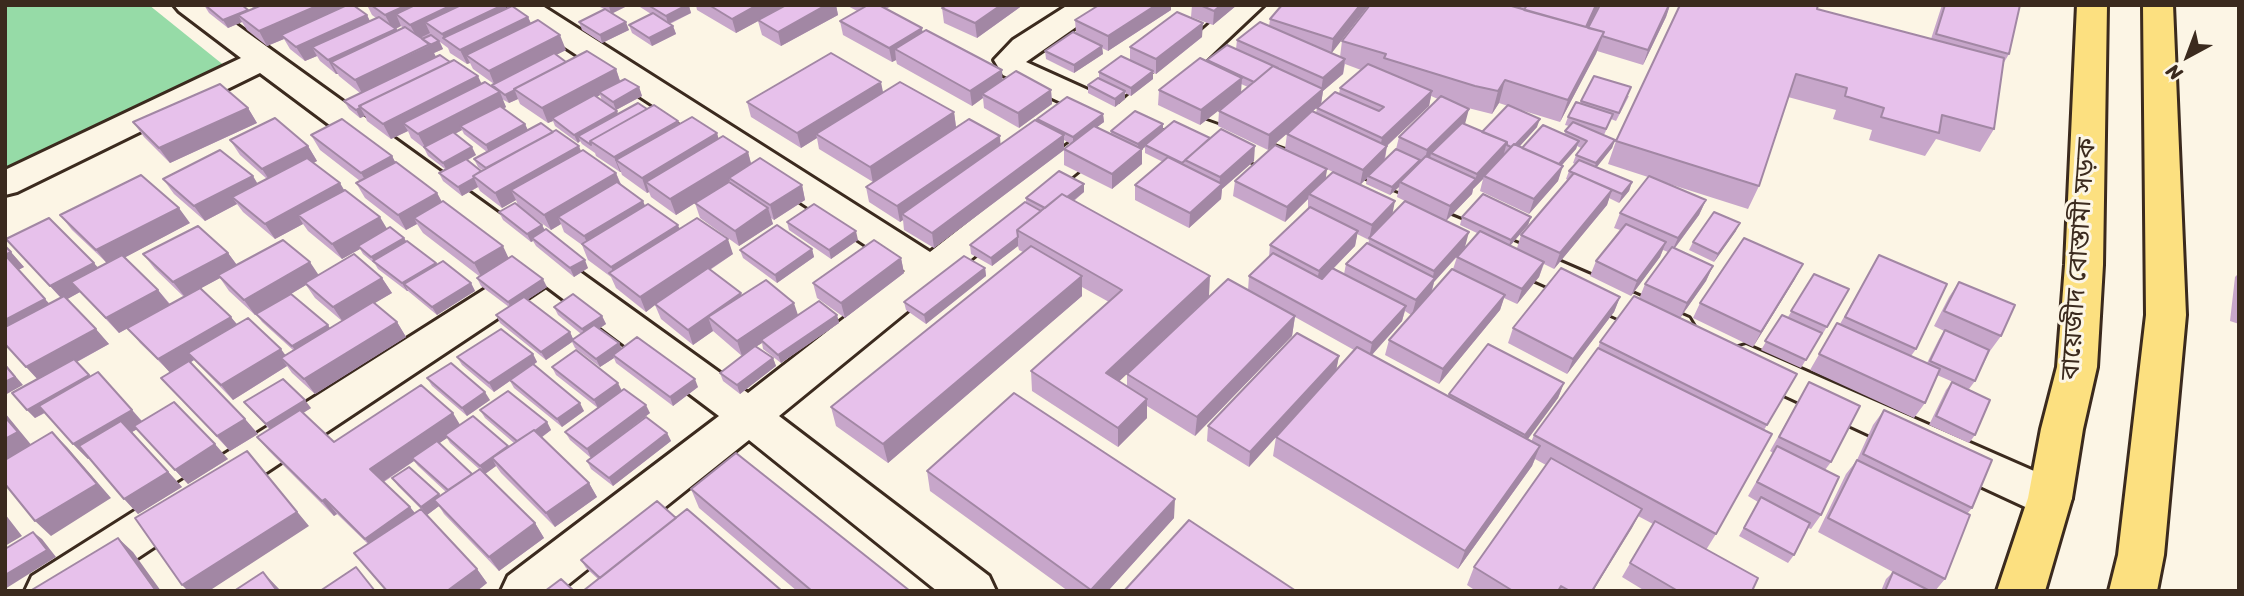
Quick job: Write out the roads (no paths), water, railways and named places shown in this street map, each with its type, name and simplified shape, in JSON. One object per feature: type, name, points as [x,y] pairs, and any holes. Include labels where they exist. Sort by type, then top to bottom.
[{"type":"main road","name":"বায়েজীদ বোস্তামী সড়ক","points":[[2021,591],[2050,498],[2062,429],[2077,368],[2084,265],[2092,5]]},
{"type":"main road","points":[[2133,591],[2141,555],[2166,314],[2158,5]]},
{"type":"street","points":[[189,5],[749,416],[972,591]]},
{"type":"street","points":[[520,5],[930,270]]},
{"type":"street","points":[[1089,5],[1024,47],[1010,60],[1014,68],[1128,113],[1278,157],[1507,252],[2050,498]]},
{"type":"street","points":[[525,591],[1128,113],[1250,5]]},
{"type":"street","points":[[5,184],[261,60]]},
{"type":"street","points":[[49,591],[546,268]]}]
